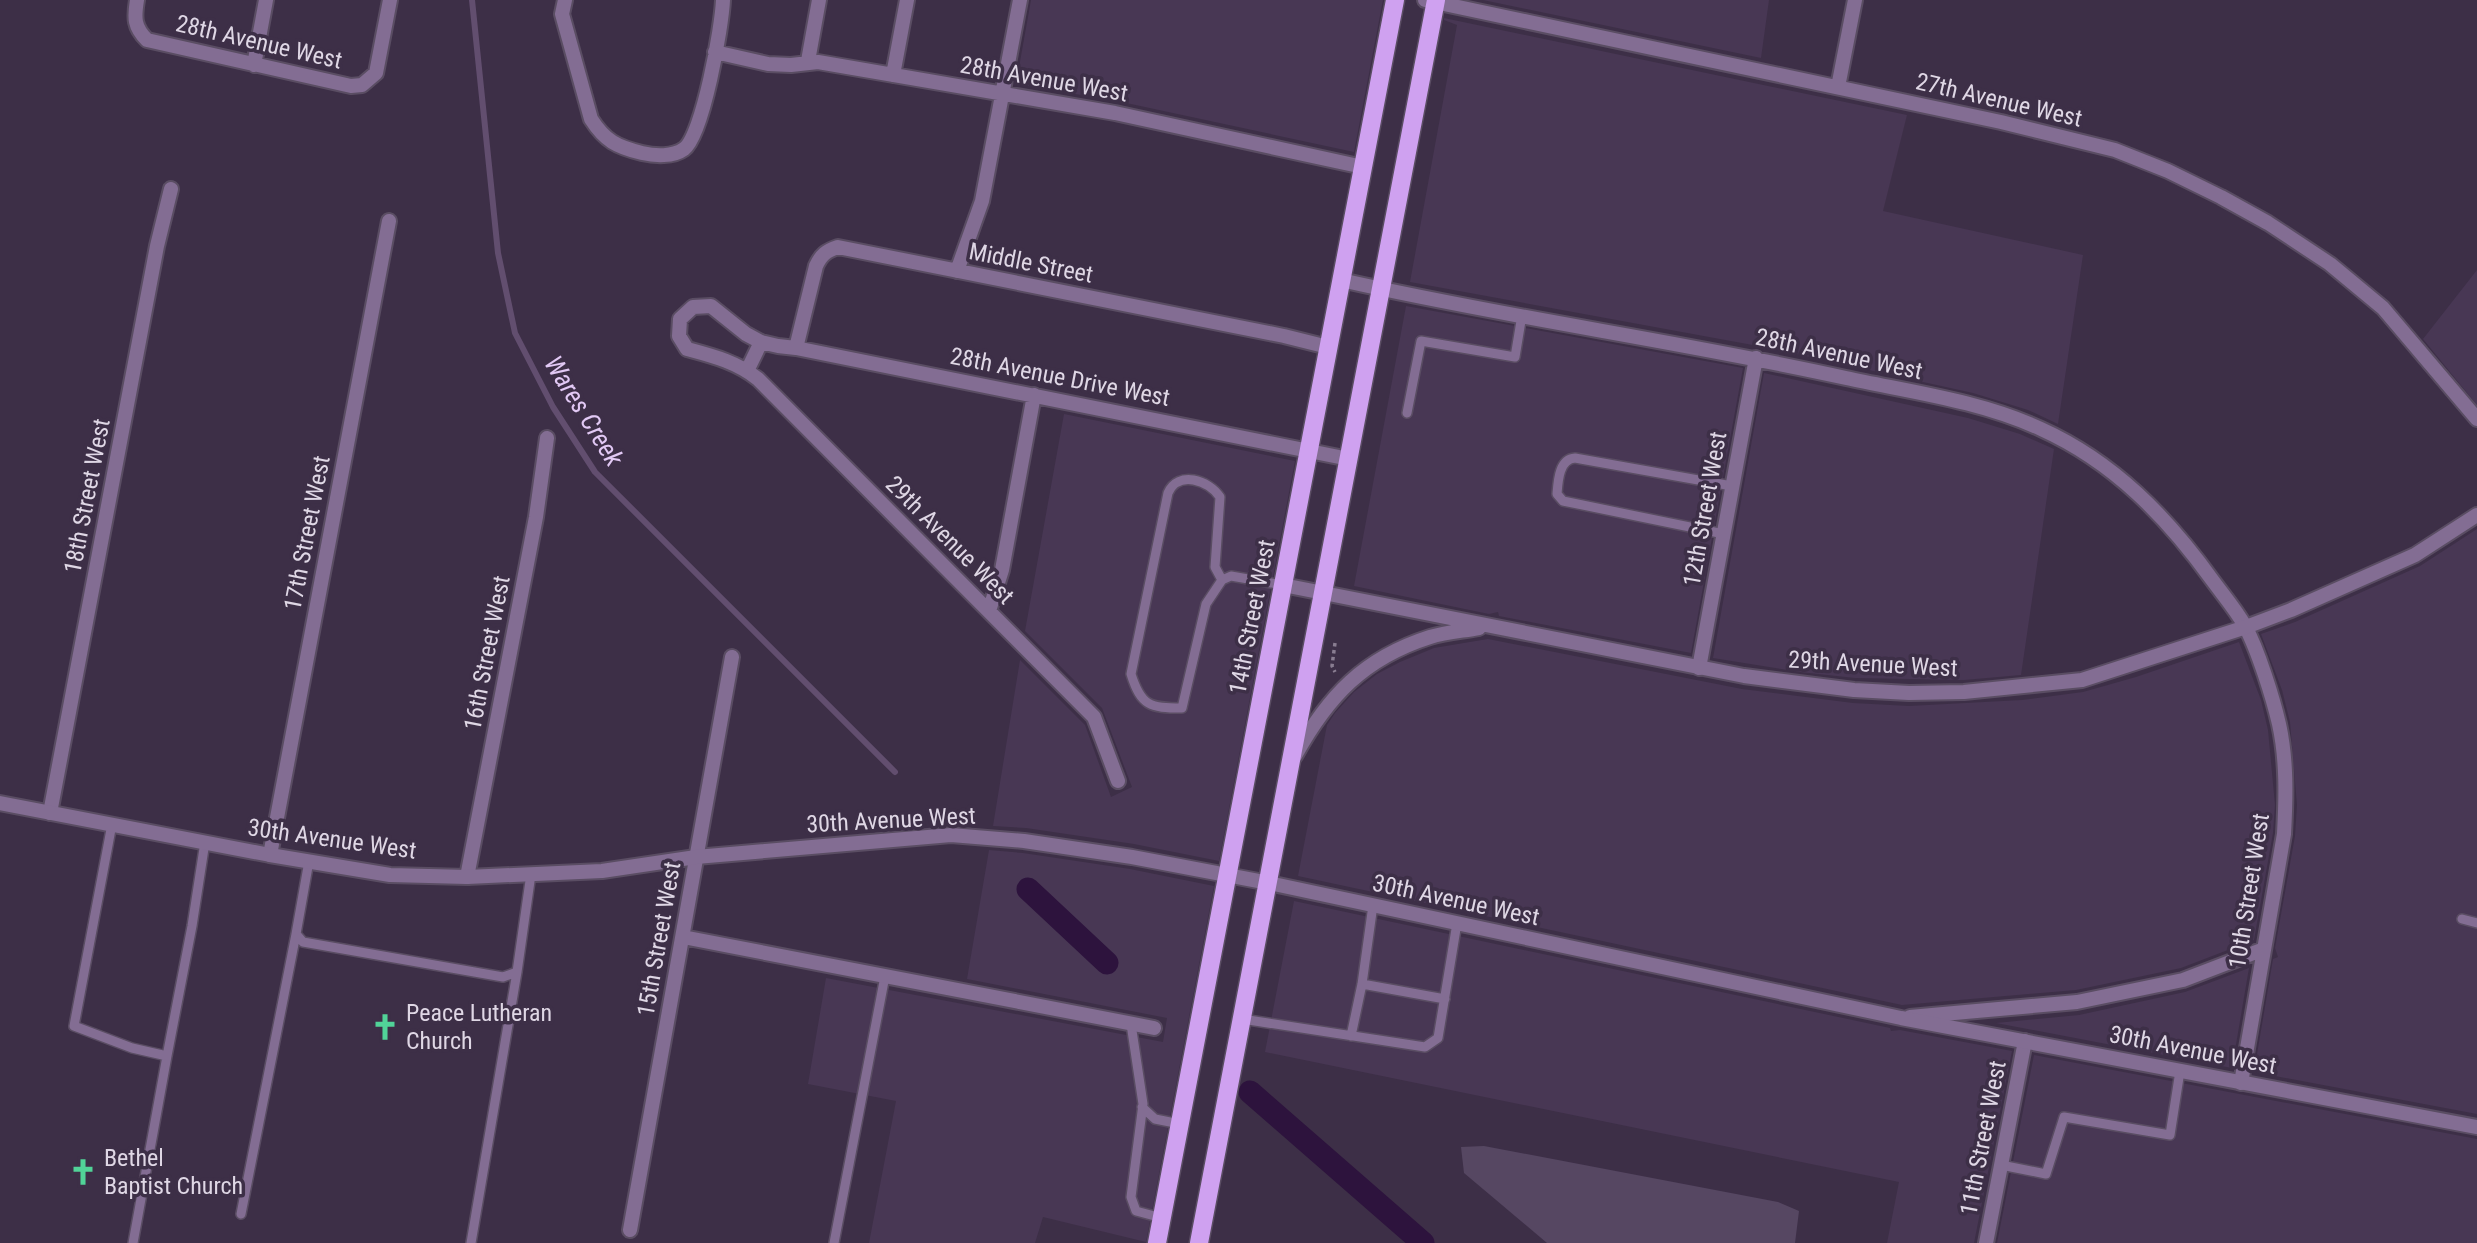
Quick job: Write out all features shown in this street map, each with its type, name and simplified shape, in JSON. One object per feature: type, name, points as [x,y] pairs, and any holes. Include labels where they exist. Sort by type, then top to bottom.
[{"type":"main road","name":"14th Street West","points":[[1157,1243],[1395,0]]},
{"type":"main road","points":[[1199,1243],[1382,289],[1432,1]]},
{"type":"street","name":"28th Avenue West","points":[[137,0],[134,16],[139,32],[148,40],[351,86],[362,85],[376,73],[390,0]]},
{"type":"street","points":[[254,65],[266,0]]},
{"type":"street","points":[[565,0],[562,14],[591,119],[606,139],[648,155],[676,153],[692,141],[715,52],[723,0]]},
{"type":"street","points":[[808,61],[819,0]]},
{"type":"street","points":[[893,75],[907,0]]},
{"type":"street","points":[[957,271],[982,201],[1020,0]]},
{"type":"street","points":[[1838,87],[1855,0]]},
{"type":"street","name":"27th Avenue West","points":[[1432,1],[2014,125],[2115,150],[2221,197],[2268,223],[2330,264],[2383,308],[2477,419]]},
{"type":"street","name":"28th Avenue West","points":[[715,52],[768,64],[791,65],[808,61],[1115,113],[1363,167]]},
{"type":"street","name":"18th Street West","points":[[50,813],[157,246],[171,189]]},
{"type":"street","name":"17th Street West","points":[[270,855],[389,221]]},
{"type":"street","name":"Middle Street","points":[[796,348],[816,266],[821,256],[838,247],[1328,346]]},
{"type":"street","name":"28th Avenue West","points":[[1341,280],[1756,358],[1971,405],[2024,422],[2067,442],[2115,473],[2152,506],[2183,540],[2246,627]]},
{"type":"street","points":[[710,306],[746,334],[761,342],[747,370],[725,359],[687,349],[679,337],[680,319],[693,307],[710,306]]},
{"type":"street","name":"28th Avenue Drive West","points":[[761,342],[1349,459]]},
{"type":"street","name":"12th Street West","points":[[1699,668],[1756,358]]},
{"type":"street","name":"29th Avenue West","points":[[747,370],[1094,717],[1118,781]]},
{"type":"street","points":[[989,611],[1002,570],[1034,395]]},
{"type":"street","name":"16th Street West","points":[[467,877],[536,517],[547,438]]},
{"type":"street","name":"29th Avenue West","points":[[1283,585],[1699,668],[1785,682],[1854,690],[1964,692],[2082,680],[2246,627],[2415,555],[2477,515]]},
{"type":"street","points":[[1291,763],[1327,704],[1371,663],[1432,636],[1489,626]]},
{"type":"street","name":"10th Street West","points":[[2241,1083],[2284,834],[2286,805],[2283,750],[2271,695],[2246,627]]},
{"type":"street","name":"15th Street West","points":[[630,1230],[732,657]]},
{"type":"street","name":"30th Avenue West","points":[[0,803],[270,855],[390,875],[467,877],[602,871],[696,857],[951,835],[1024,841],[1132,857],[1269,883],[1901,1018],[2477,1127]]},
{"type":"street","points":[[683,937],[1154,1028]]},
{"type":"street","name":"30th Avenue West","points":[[1901,1018],[2077,1002],[2183,980],[2264,949]]},
{"type":"street","name":"11th Street West","points":[[1986,1243],[2025,1041]]},
{"type":"lane","points":[[1407,413],[1421,341],[1516,357],[1522,315]]},
{"type":"lane","points":[[1724,534],[1563,501],[1557,494],[1558,485],[1564,462],[1575,458],[1732,486]]},
{"type":"lane","points":[[1222,580],[1216,567],[1220,497],[1215,489],[1206,484],[1191,479],[1177,481],[1171,484],[1168,493],[1131,674],[1136,691],[1144,702],[1158,708],[1182,708],[1206,604],[1222,580],[1231,576],[1283,585]]},
{"type":"lane","points":[[112,824],[74,1026],[132,1048],[167,1056]]},
{"type":"lane","points":[[133,1243],[205,842]]},
{"type":"lane","points":[[241,1214],[309,861]]},
{"type":"lane","points":[[471,1243],[531,874]]},
{"type":"lane","points":[[1351,1036],[1362,984],[1373,905]]},
{"type":"lane","points":[[2462,919],[2477,922]]},
{"type":"lane","points":[[1242,1019],[1425,1047],[1438,1038],[1457,923]]},
{"type":"lane","points":[[296,934],[303,942],[490,975],[503,977],[517,972]]},
{"type":"lane","points":[[834,1243],[885,976]]},
{"type":"lane","points":[[1362,984],[1445,999]]},
{"type":"lane","points":[[1131,1024],[1142,1107],[1131,1197],[1136,1210],[1162,1218]]},
{"type":"lane","points":[[2001,1165],[2046,1174],[2064,1117],[2170,1135],[2180,1071]]},
{"type":"lane","points":[[1142,1107],[1155,1119],[1180,1124]]},
{"type":"path","points":[[1335,672],[1332,666],[1336,640]]},
{"type":"shaded area","points":[[1031,0],[1383,0],[1354,152],[1117,101],[1016,84]]},
{"type":"shaded area","points":[[1483,0],[1769,0],[1761,58]]},
{"type":"shaded area","points":[[1444,18],[1907,115],[1883,211],[2083,255],[2058,424],[2028,410],[1973,393],[1769,348],[1410,282],[1457,25]]},
{"type":"shaded area","points":[[2477,270],[2477,405],[2423,339]]},
{"type":"shaded area","points":[[1406,306],[1743,368],[1691,653],[1499,616],[1498,612],[1489,614],[1354,586]]},
{"type":"shaded area","points":[[1764,373],[1968,418],[2020,434],[2054,449],[2021,675],[1964,680],[1855,678],[1713,658]]},
{"type":"shaded area","points":[[1064,414],[1295,461],[1219,861],[1134,844],[1026,828],[993,826],[1020,660],[1085,725],[1111,797],[1132,787],[1102,708],[1025,631]]},
{"type":"shaded area","points":[[2477,529],[2477,1114],[2254,1072],[2273,959],[2278,957],[2275,948],[2295,836],[2297,805],[2290,722],[2282,690],[2261,634],[2295,622],[2420,566]]},
{"type":"shaded area","points":[[1488,639],[1742,689],[1853,703],[1909,706],[2022,700],[2083,692],[2239,642],[2261,700],[2268,730],[2275,805],[2273,833],[2254,940],[2181,968],[2076,990],[1902,1005],[1298,876],[1327,725],[1335,713],[1354,692],[1377,674],[1400,662],[1434,648]]},
{"type":"shaded area","points":[[989,850],[1130,869],[1214,886],[1146,1242],[1043,1217],[1035,1243],[869,1243],[896,1101],[808,1084],[826,978],[1163,1042],[1167,1018],[967,979]]},
{"type":"shaded area","points":[[1294,901],[1890,1028],[1891,1031],[1900,1030],[2012,1051],[1974,1243],[1887,1243],[1899,1182],[1265,1052]]},
{"type":"shaded area","points":[[2249,968],[2232,1068],[1996,1023],[2079,1015],[2185,992]]},
{"type":"shaded area","points":[[2034,1055],[2477,1139],[2477,1243],[1997,1243]]},
{"type":"shaded area","points":[[1484,1146],[1778,1202],[1799,1211],[1795,1243],[1547,1243],[1464,1173],[1461,1147]]},
{"type":"waterway","name":"Wares Creek","points":[[472,0],[498,253],[515,333],[553,407],[595,472],[895,772]]},
{"type":"waterway","points":[[1028,889],[1107,963]]},
{"type":"waterway","points":[[1250,1092],[1423,1243]]},
{"type":"place","name":"Peace Lutheran Church","points":[[385,1027]]},
{"type":"place","name":"Bethel Baptist Church","points":[[83,1172]]}]
